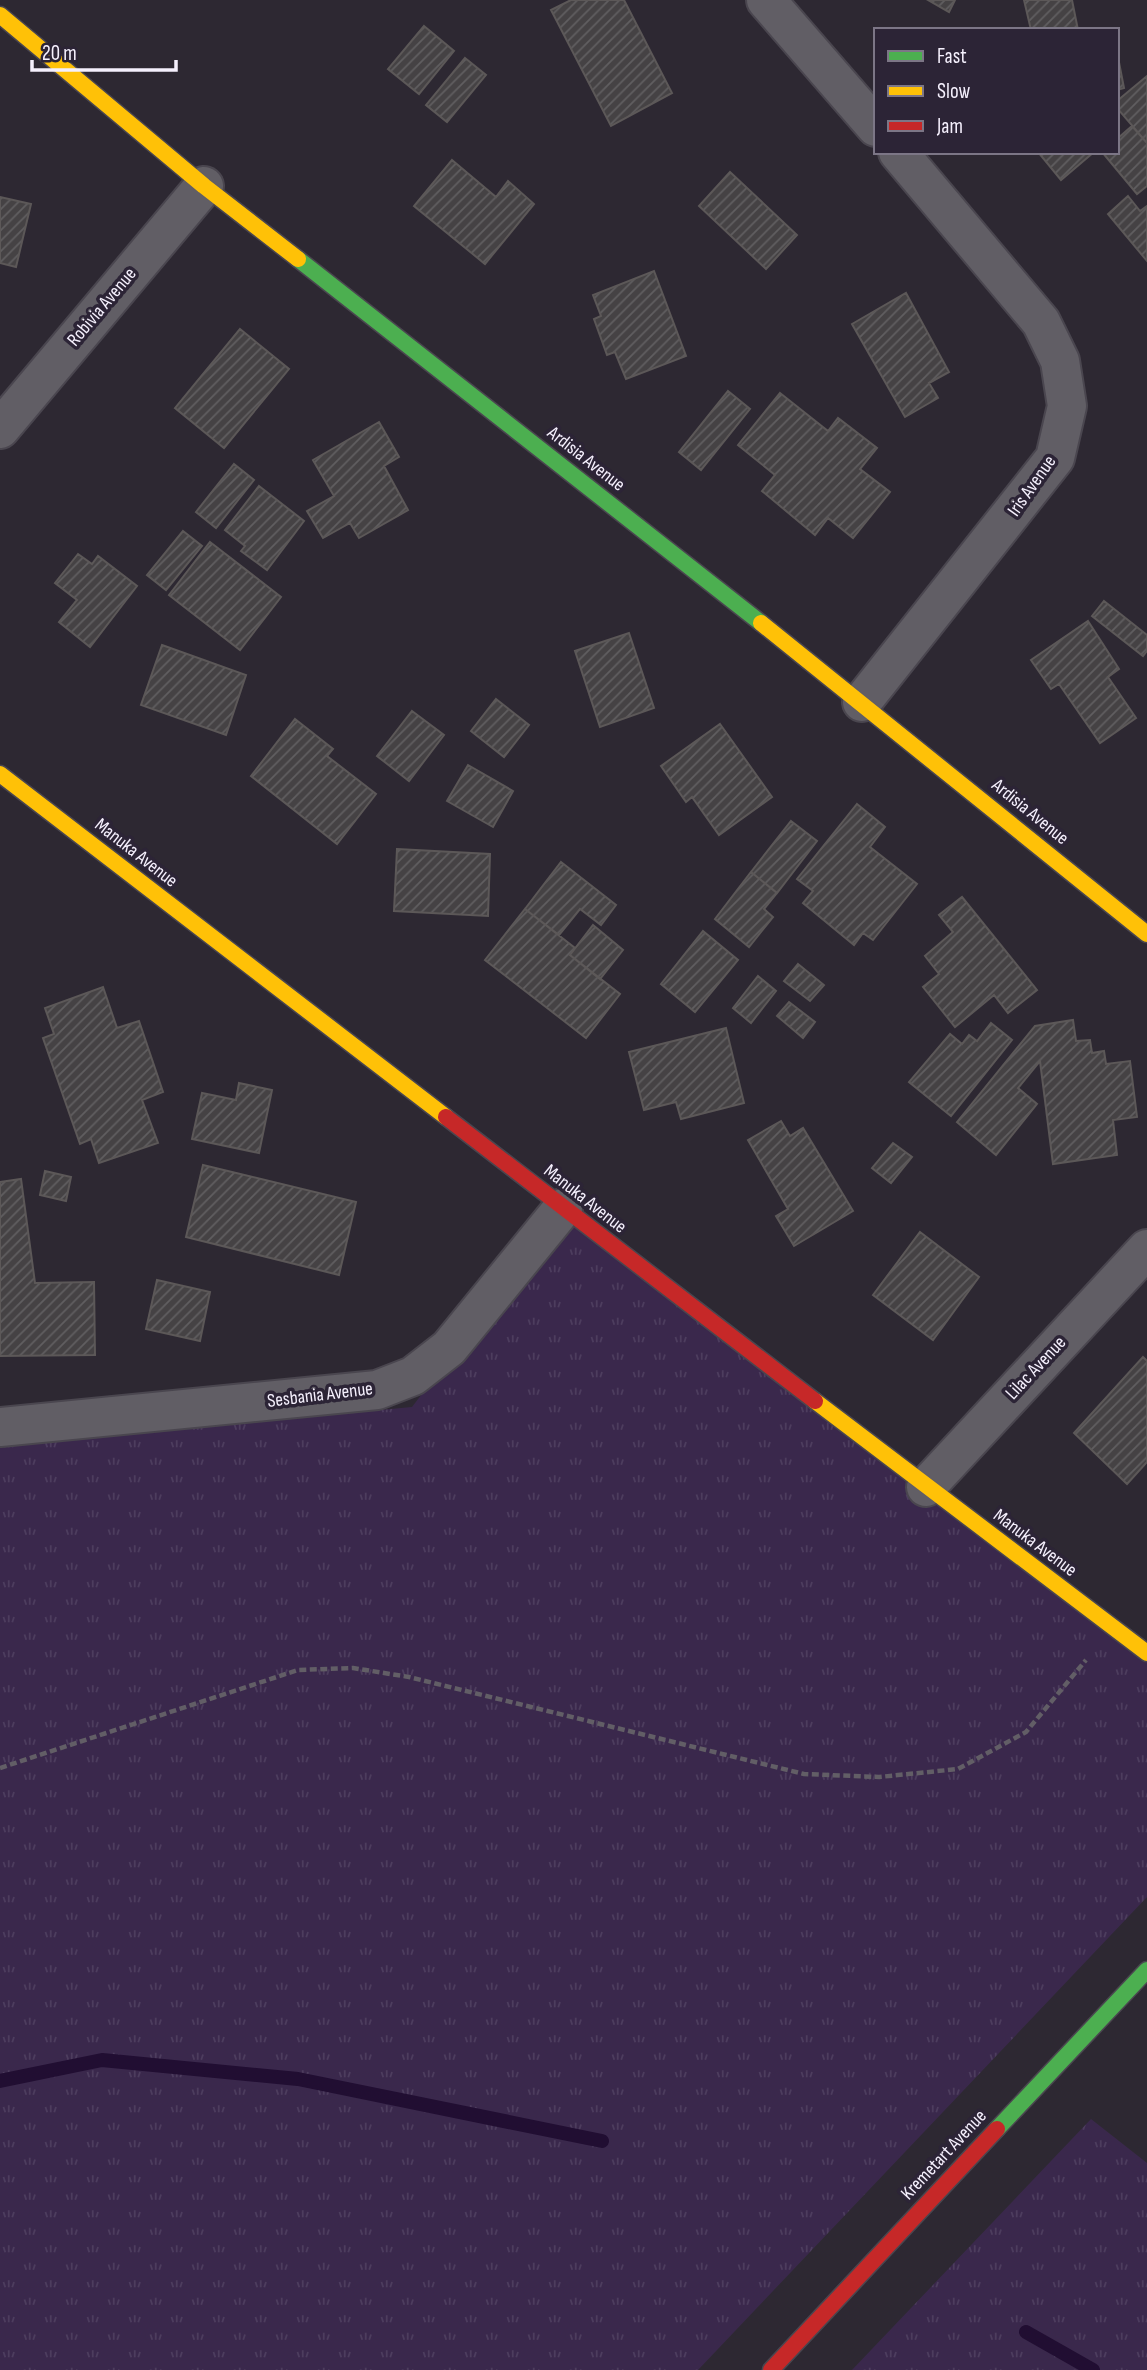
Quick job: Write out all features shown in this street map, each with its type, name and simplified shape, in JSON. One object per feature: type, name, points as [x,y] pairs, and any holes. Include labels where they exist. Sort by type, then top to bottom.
[{"type":"street","points":[[766,0],[874,125]]},
{"type":"street","name":"Ardisia Avenue","points":[[0,15],[204,186],[862,702],[1147,934]]},
{"type":"street","name":"Iris Avenue","points":[[862,702],[1055,458],[1067,406],[1060,360],[1041,322],[900,154]]},
{"type":"street","name":"Robivia Avenue","points":[[0,429],[204,186]]},
{"type":"street","name":"Manuka Avenue","points":[[0,774],[926,1487],[1147,1653]]},
{"type":"street","name":"Sesbania Avenue","points":[[0,1427],[377,1390],[413,1376],[449,1348],[563,1208]]},
{"type":"street","name":"Lilac Avenue","points":[[926,1487],[1147,1249]]},
{"type":"street","name":"Kremetart Avenue","points":[[771,2370],[1147,1970]]},
{"type":"path","points":[[0,1768],[298,1670],[353,1668],[409,1677],[804,1774],[879,1777],[958,1769],[1026,1732],[1112,1628]]},
{"type":"green space","points":[[564,1209],[1147,1655],[1147,1897],[698,2370],[0,2370],[0,1446],[412,1407]]},
{"type":"green space","points":[[1091,2119],[1147,2163],[1147,2370],[852,2370]]},
{"type":"building","points":[[571,0],[624,0],[672,93],[611,126],[551,10]]},
{"type":"building","points":[[928,0],[955,0],[949,12]]},
{"type":"building","points":[[1024,0],[1072,0],[1078,28],[1031,28]]},
{"type":"building","points":[[424,26],[454,51],[419,94],[388,69]]},
{"type":"building","points":[[465,58],[486,75],[447,122],[426,105]]},
{"type":"building","points":[[1119,62],[1124,88],[1119,89]]},
{"type":"building","points":[[1147,76],[1147,143],[1119,110],[1119,99]]},
{"type":"building","points":[[1132,126],[1147,143],[1147,186],[1137,194],[1104,154],[1119,154],[1119,137]]},
{"type":"building","points":[[1040,154],[1092,154],[1061,180]]},
{"type":"building","points":[[452,160],[496,197],[508,181],[534,204],[485,264],[414,206]]},
{"type":"building","points":[[730,172],[797,235],[766,269],[699,206]]},
{"type":"building","points":[[1128,196],[1140,211],[1147,206],[1147,261],[1108,214]]},
{"type":"building","points":[[0,197],[31,204],[16,267],[0,263]]},
{"type":"building","points":[[654,271],[686,356],[626,379],[615,352],[607,355],[594,319],[601,316],[593,295]]},
{"type":"building","points":[[906,293],[949,372],[929,383],[938,398],[905,417],[852,324]]},
{"type":"building","points":[[240,329],[289,369],[224,448],[175,408]]},
{"type":"building","points":[[728,391],[750,409],[701,470],[679,452]]},
{"type":"building","points":[[780,393],[828,431],[838,418],[877,448],[860,469],[890,492],[853,538],[828,518],[815,535],[762,491],[775,475],[738,445]]},
{"type":"building","points":[[379,422],[399,457],[384,466],[408,510],[359,538],[350,523],[323,538],[307,511],[334,496],[313,460]]},
{"type":"building","points":[[234,464],[254,480],[216,528],[196,512]]},
{"type":"building","points":[[259,486],[304,521],[267,570],[241,551],[245,546],[225,530]]},
{"type":"building","points":[[183,531],[202,546],[166,590],[147,575]]},
{"type":"building","points":[[210,542],[281,597],[240,650],[169,595]]},
{"type":"building","points":[[78,554],[92,564],[98,556],[137,586],[90,647],[59,622],[77,600],[55,583]]},
{"type":"building","points":[[1104,601],[1147,635],[1147,651],[1143,656],[1092,616]]},
{"type":"building","points":[[1088,621],[1119,669],[1108,677],[1136,718],[1100,743],[1059,684],[1051,689],[1031,660]]},
{"type":"building","points":[[629,633],[654,708],[600,727],[575,651]]},
{"type":"building","points":[[162,645],[246,675],[226,735],[141,705]]},
{"type":"building","points":[[496,699],[529,725],[504,757],[471,731]]},
{"type":"building","points":[[412,711],[444,735],[409,781],[377,756]]},
{"type":"building","points":[[295,719],[333,749],[327,756],[376,794],[337,844],[251,776]]},
{"type":"building","points":[[720,724],[772,797],[719,835],[692,797],[686,802],[661,766]]},
{"type":"building","points":[[468,765],[513,791],[493,827],[447,801]]},
{"type":"building","points":[[857,804],[885,827],[870,847],[917,884],[873,940],[863,933],[854,945],[803,903],[813,891],[797,879]]},
{"type":"building","points":[[791,821],[817,841],[777,893],[751,872]]},
{"type":"building","points":[[397,849],[490,854],[488,916],[394,911]]},
{"type":"building","points":[[561,862],[616,905],[601,925],[580,909],[559,935],[525,909]]},
{"type":"building","points":[[751,872],[777,893],[764,909],[773,917],[749,947],[715,919]]},
{"type":"building","points":[[962,897],[1037,990],[1008,1013],[994,995],[955,1027],[923,987],[939,974],[925,956],[953,932],[939,915]]},
{"type":"building","points":[[525,909],[575,948],[570,955],[620,994],[586,1038],[485,960]]},
{"type":"building","points":[[593,925],[623,950],[600,979],[570,955]]},
{"type":"building","points":[[703,931],[738,960],[695,1012],[661,984]]},
{"type":"building","points":[[798,964],[824,985],[810,1001],[784,981]]},
{"type":"building","points":[[758,976],[776,991],[751,1023],[733,1008]]},
{"type":"building","points":[[103,987],[117,1028],[139,1021],[163,1092],[142,1100],[158,1143],[99,1163],[91,1139],[80,1144],[43,1038],[54,1034],[45,1008]]},
{"type":"building","points":[[789,1002],[815,1022],[803,1038],[777,1016]]},
{"type":"building","points":[[1073,1020],[1076,1041],[1090,1040],[1092,1053],[1104,1051],[1106,1064],[1130,1061],[1137,1117],[1113,1120],[1117,1155],[1053,1164],[1040,1061],[1018,1088],[1037,1104],[996,1155],[957,1122],[1035,1026]]},
{"type":"building","points":[[991,1023],[1012,1040],[951,1116],[909,1082],[950,1034],[962,1044],[969,1035],[977,1041]]},
{"type":"building","points":[[726,1028],[744,1103],[681,1119],[676,1102],[644,1110],[629,1052]]},
{"type":"building","points":[[239,1083],[272,1090],[259,1153],[192,1139],[202,1093],[236,1100]]},
{"type":"building","points":[[781,1121],[790,1136],[803,1128],[853,1211],[794,1246],[776,1216],[788,1209],[748,1140]]},
{"type":"building","points":[[893,1143],[912,1157],[891,1183],[872,1168]]},
{"type":"building","points":[[203,1165],[356,1202],[339,1275],[186,1237]]},
{"type":"building","points":[[45,1171],[71,1177],[66,1201],[40,1195]]},
{"type":"building","points":[[21,1179],[35,1283],[94,1282],[95,1355],[0,1356],[0,1182]]},
{"type":"building","points":[[920,1232],[979,1277],[933,1340],[873,1295]]},
{"type":"building","points":[[157,1280],[210,1292],[200,1341],[146,1329]]},
{"type":"building","points":[[1143,1357],[1147,1361],[1147,1462],[1127,1484],[1074,1433]]},
{"type":"waterway","points":[[0,2081],[102,2060],[298,2079],[602,2141]]},
{"type":"waterway","points":[[1026,2332],[1093,2370]]},
{"type":"traffic: fast","points":[[298,259],[761,623]]},
{"type":"traffic: fast","points":[[997,2129],[1147,1970]]},
{"type":"traffic: slow","points":[[0,15],[204,186],[298,259]]},
{"type":"traffic: slow","points":[[761,623],[1147,934]]},
{"type":"traffic: slow","points":[[0,774],[446,1117]]},
{"type":"traffic: slow","points":[[815,1401],[1147,1653]]},
{"type":"traffic: jam","points":[[446,1117],[815,1401]]},
{"type":"traffic: jam","points":[[771,2370],[997,2129]]}]
